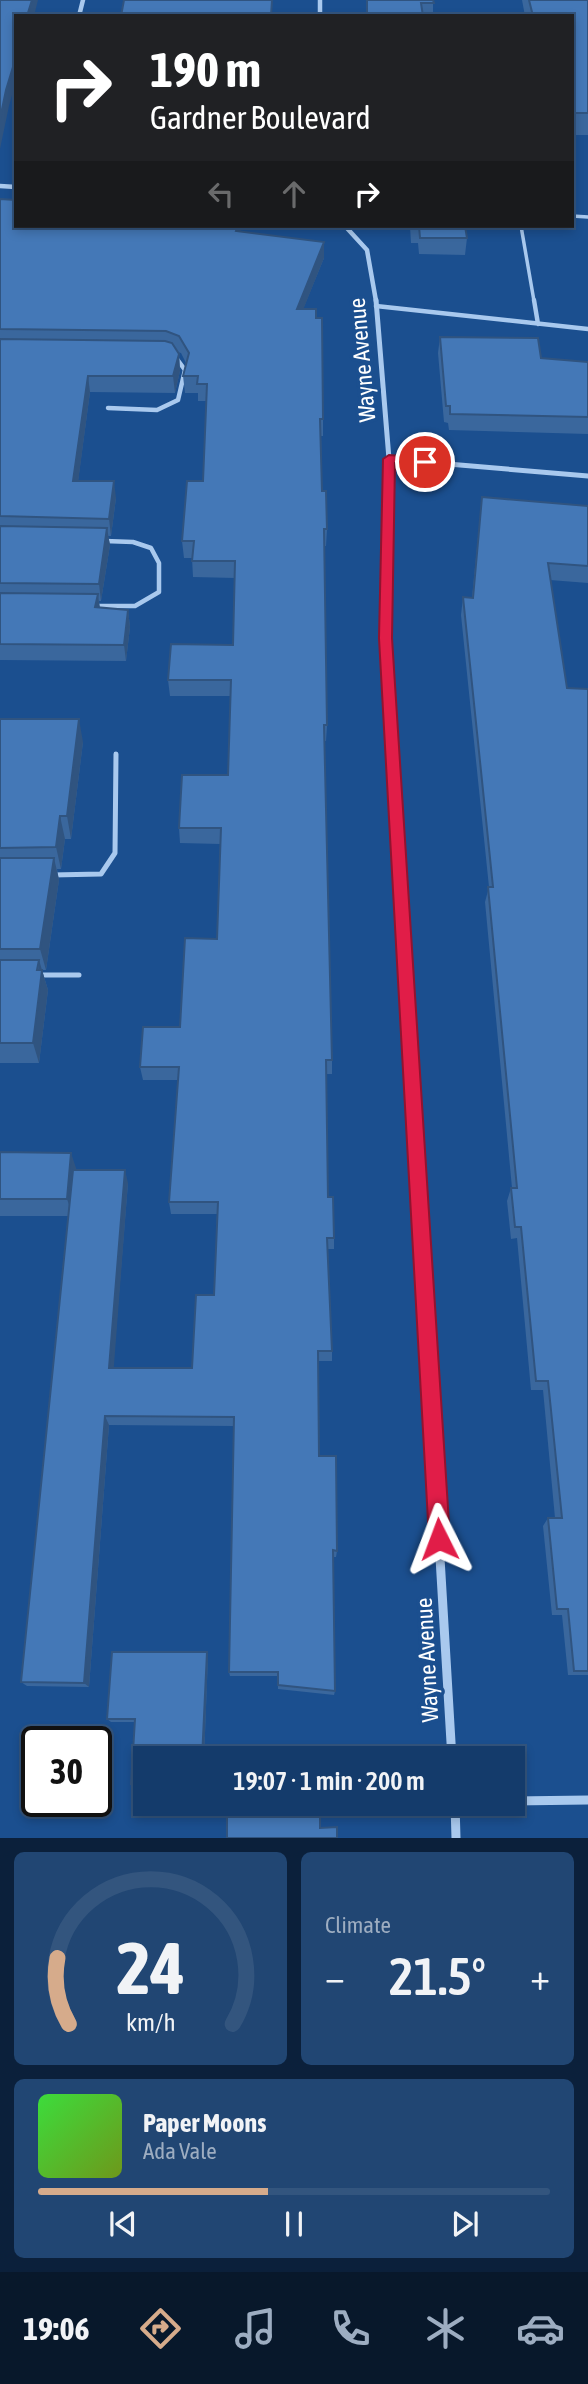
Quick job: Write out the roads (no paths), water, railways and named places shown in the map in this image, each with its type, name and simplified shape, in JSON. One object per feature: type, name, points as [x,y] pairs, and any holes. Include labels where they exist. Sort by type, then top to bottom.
[{"type":"street","name":"Wayne Avenue","points":[[347,228],[367,250],[376,306],[389,459],[386,638],[451,1746]]},
{"type":"street","points":[[389,459],[588,476]]},
{"type":"street","points":[[525,1801],[588,1800]]},
{"type":"street","points":[[455,1816],[456,1838]]},
{"type":"lane","points":[[522,228],[538,324]]},
{"type":"lane","points":[[376,306],[588,329]]},
{"type":"lane","points":[[108,408],[157,410],[178,400],[186,370],[177,356],[167,352]]},
{"type":"lane","points":[[81,606],[135,606],[159,592],[162,568],[156,552],[141,541],[102,541]]},
{"type":"lane","points":[[38,875],[101,874],[115,853],[116,754]]},
{"type":"lane","points":[[26,975],[79,975]]}]
